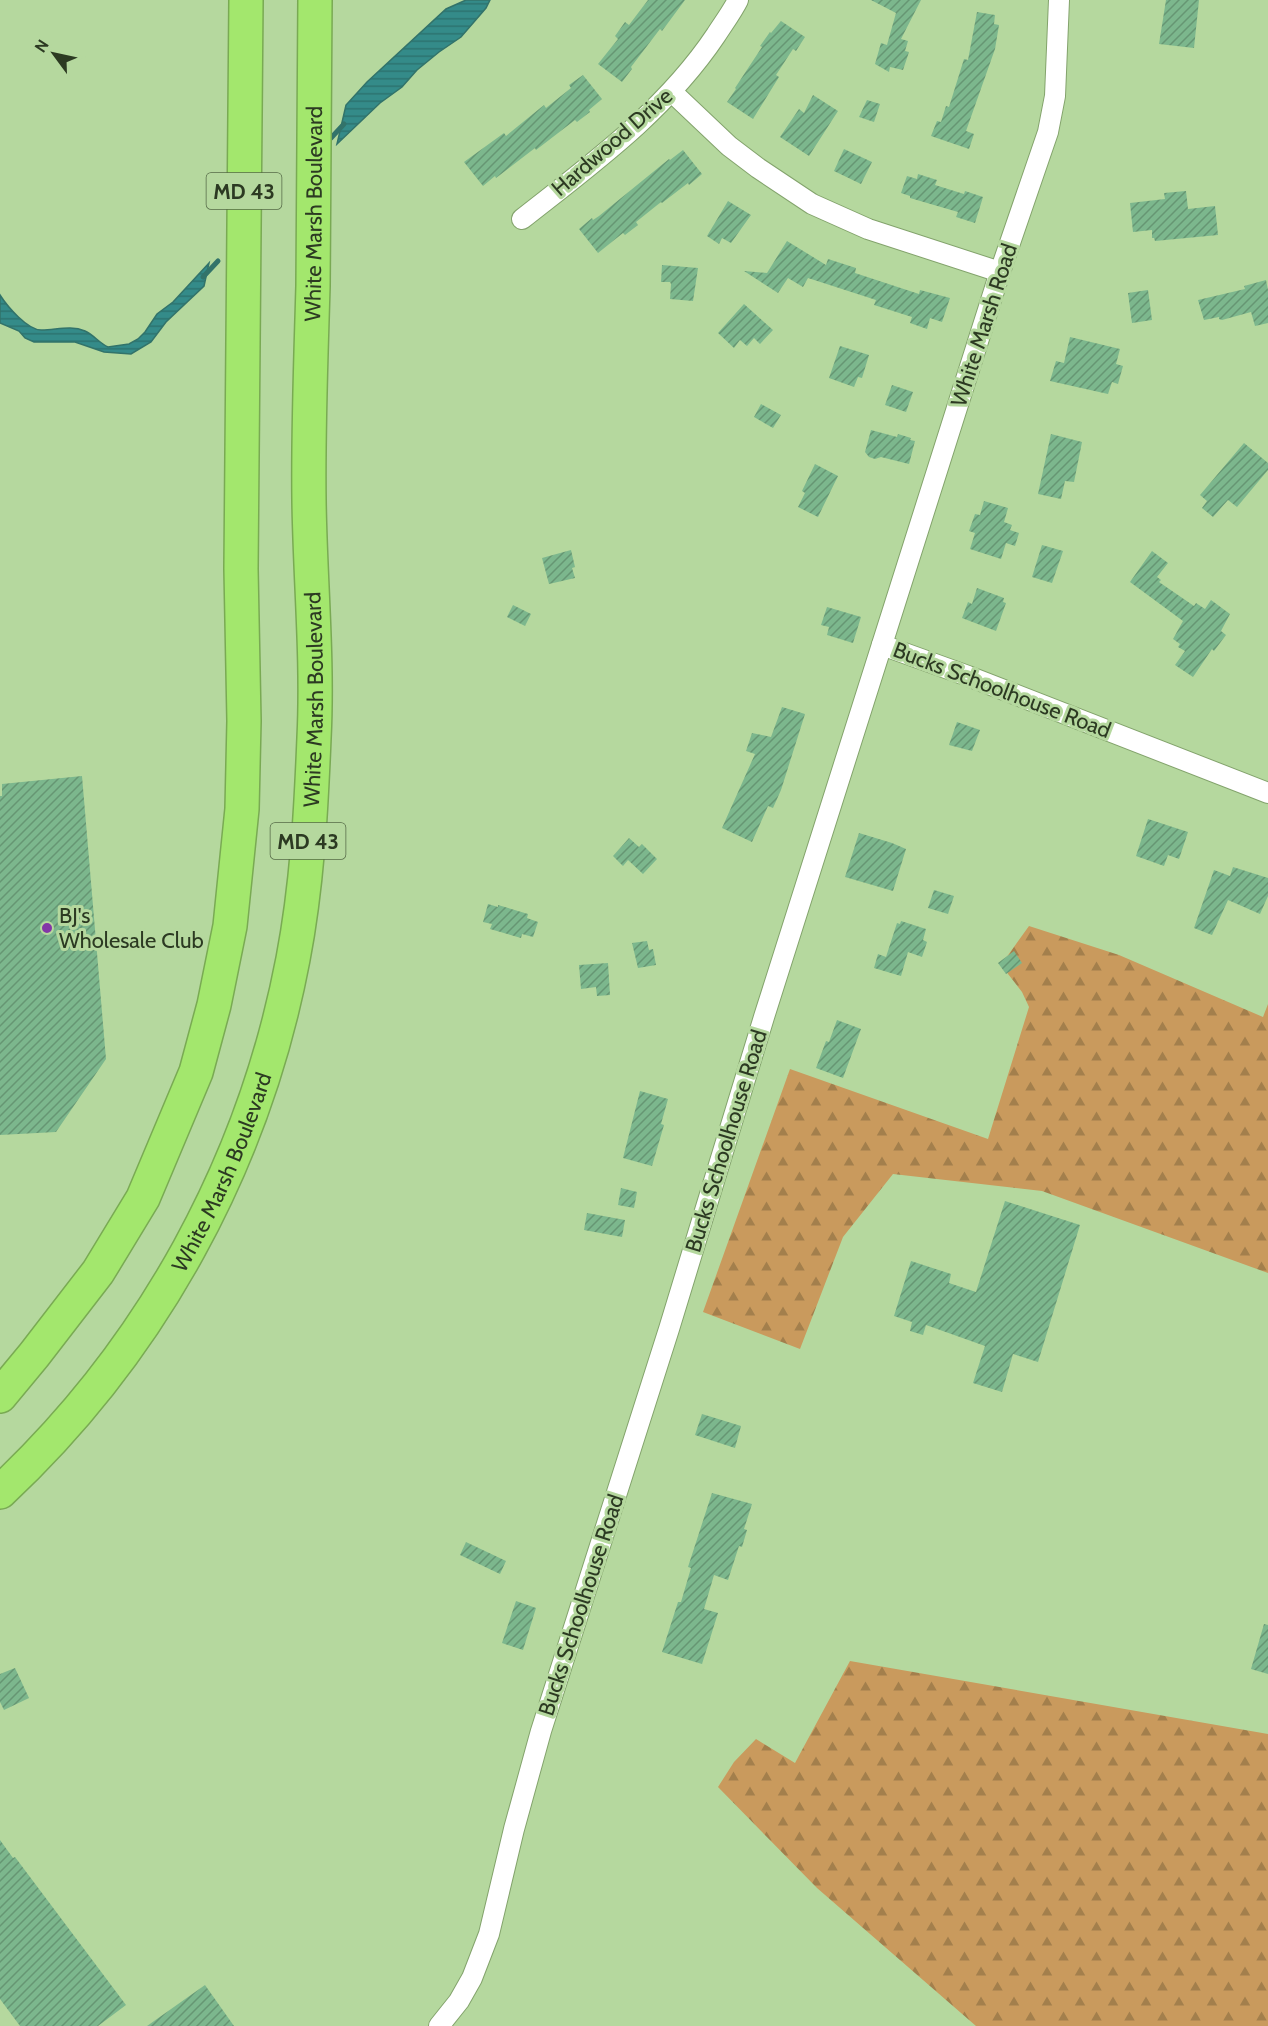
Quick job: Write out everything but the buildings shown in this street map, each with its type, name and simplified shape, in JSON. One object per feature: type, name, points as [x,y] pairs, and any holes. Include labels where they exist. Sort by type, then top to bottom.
[{"type":"highway","points":[[238,0],[245,56]]},
{"type":"highway","name":"MD 43","points":[[0,1396],[34,1356],[98,1272],[143,1198],[196,1072],[214,1005],[230,926],[242,809],[244,721],[241,558],[246,0]]},
{"type":"highway","name":"White Marsh Boulevard","points":[[0,1492],[64,1427],[103,1382],[178,1271],[206,1220],[241,1140],[264,1074],[284,1001],[300,915],[307,852],[314,736],[315,650],[309,501],[315,0]]},
{"type":"street","name":"Hardwood Drive","points":[[522,219],[610,150],[672,92],[706,50],[738,0]]},
{"type":"street","name":"White Marsh Road","points":[[882,645],[1000,273],[1048,132],[1055,96],[1059,0]]},
{"type":"street","points":[[672,92],[729,146],[812,204],[868,229],[1000,273]]},
{"type":"street","name":"Bucks Schoolhouse Road","points":[[439,2026],[459,2001],[472,1978],[489,1934],[514,1829],[541,1731],[666,1340],[764,1017],[882,645],[968,676],[1268,793]]},
{"type":"green space","points":[[1029,926],[1119,955],[1263,1017],[1268,1004],[1268,1273],[1042,1191],[893,1174],[843,1237],[800,1349],[703,1312],[790,1069],[988,1139],[1029,1007],[1022,992],[1001,965]]},
{"type":"green space","points":[[850,1661],[1268,1734],[1268,2026],[976,2026],[817,1888],[718,1787],[734,1762],[756,1739],[795,1763]]},
{"type":"water","points":[[466,0],[490,0],[461,37],[417,70],[402,87],[380,103],[337,144],[346,105],[367,82],[446,9]]},
{"type":"water","points":[[209,263],[204,286],[166,322],[151,342],[131,354],[104,352],[75,342],[34,342],[25,338],[19,331],[0,323],[0,295],[18,317],[36,329],[74,328],[88,333],[108,347],[129,344],[145,332],[157,314],[173,302]]},
{"type":"waterway","points":[[331,138],[344,124]]},
{"type":"waterway","points":[[203,277],[218,261]]},
{"type":"place","name":"BJ's Wholesale Club","points":[[47,928]]}]
